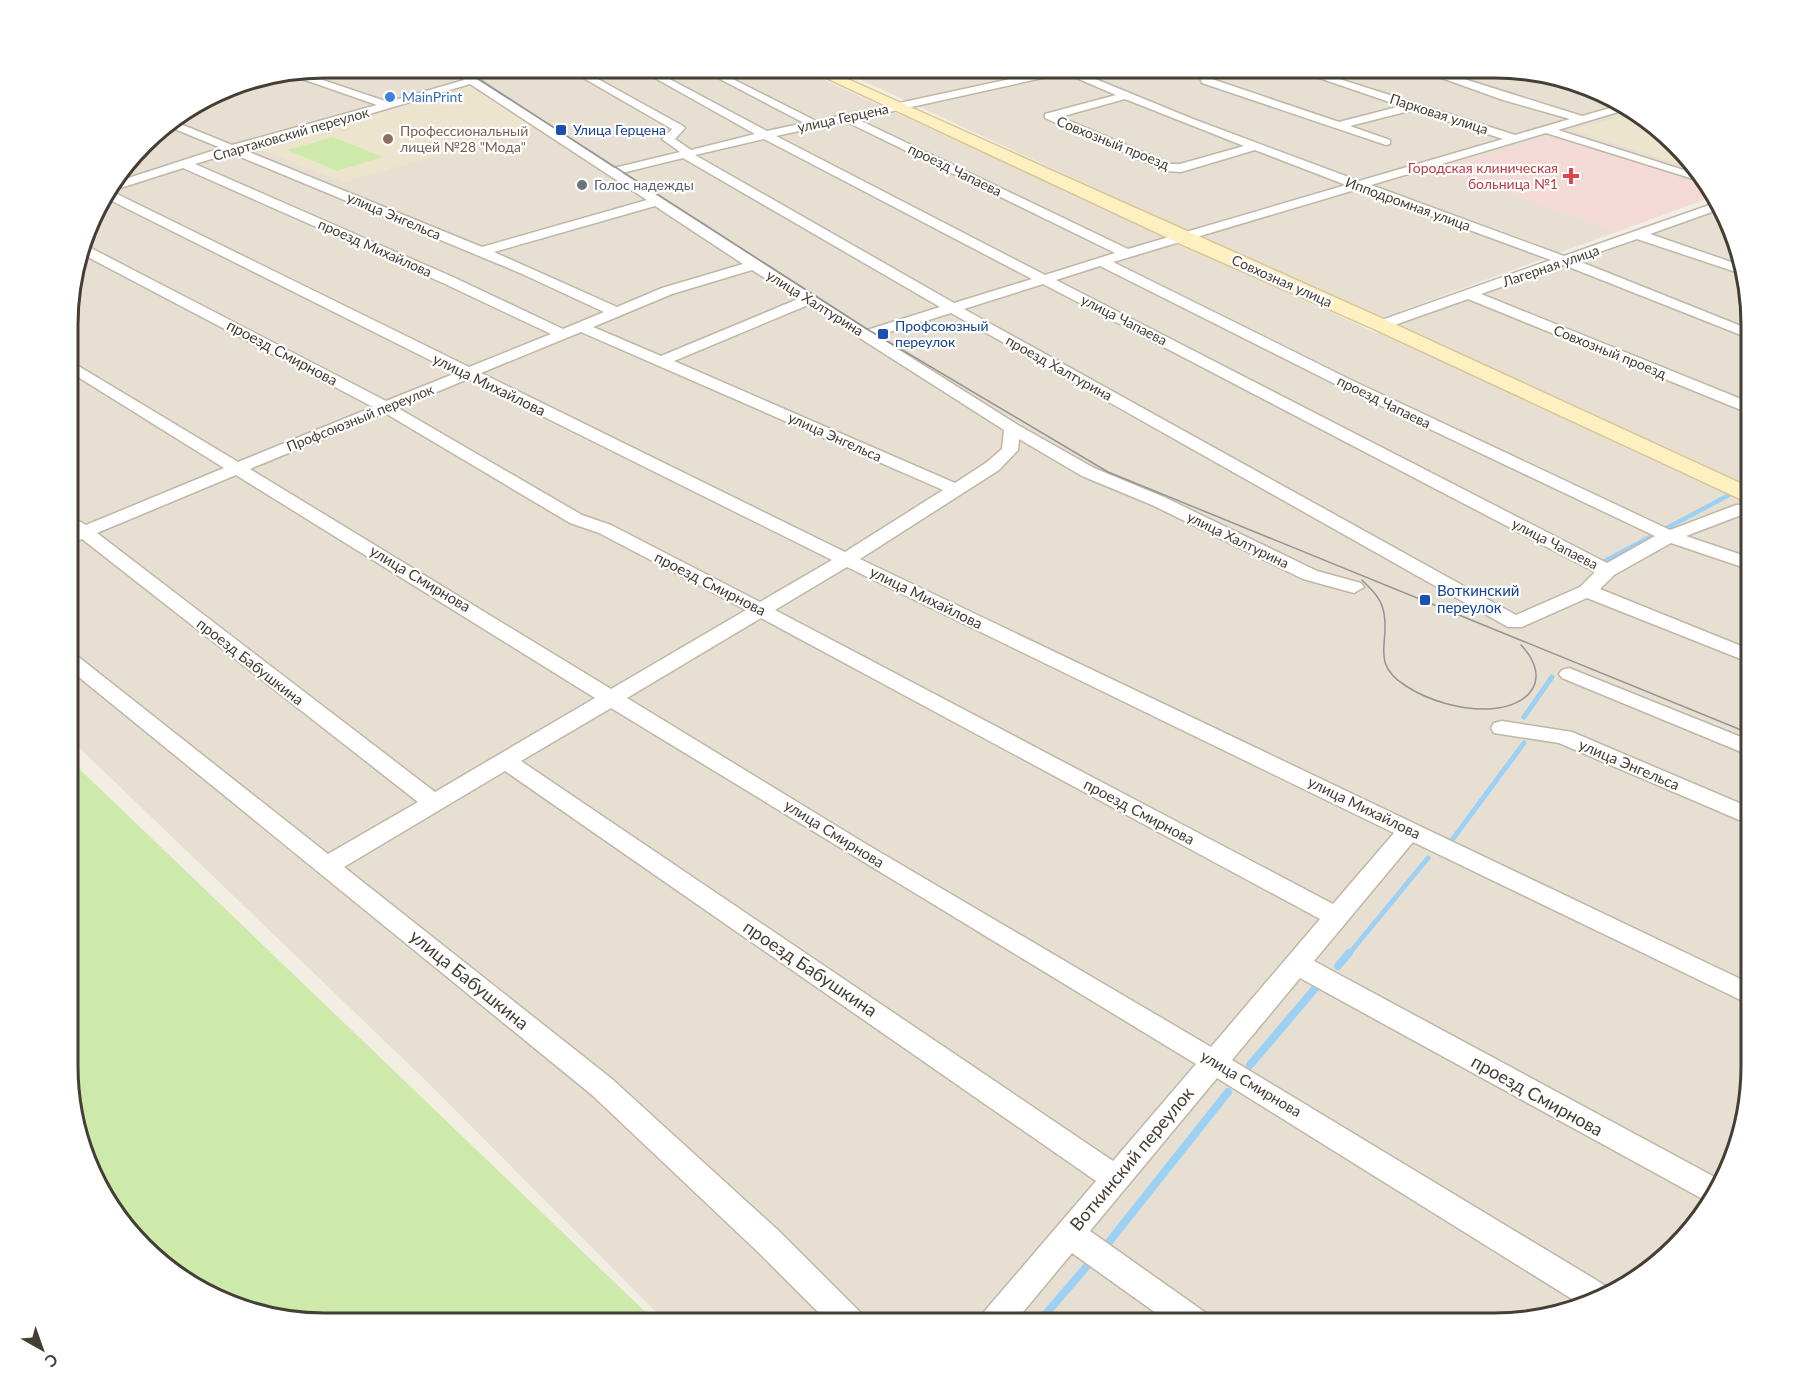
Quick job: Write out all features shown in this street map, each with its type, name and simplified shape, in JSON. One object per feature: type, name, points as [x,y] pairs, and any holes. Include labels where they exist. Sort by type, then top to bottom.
[{"type":"street","name":"улица Халтурина","points":[[470,78],[754,265],[1012,428],[1088,472],[1158,501],[1310,575],[1354,587]]},
{"type":"street","name":"проезд Халтурина","points":[[589,78],[679,128],[668,139],[687,152],[686,155],[952,308],[1515,623],[1587,591]]},
{"type":"street","name":"улица Чапаева","points":[[661,78],[766,135],[1607,571]]},
{"type":"street","points":[[724,78],[816,125]]},
{"type":"street","name":"Совхозная улица","points":[[835,78],[1181,237],[1381,325],[1741,492]]},
{"type":"street","name":"улица Герцена","points":[[612,172],[766,135],[1028,78]]},
{"type":"street","name":"Ипподромная улица","points":[[1088,78],[1125,96],[1354,186],[1565,261],[1741,331]]},
{"type":"street","points":[[1204,78],[1206,81],[1386,142]]},
{"type":"street","name":"Парковая улица","points":[[1326,78],[1514,139]]},
{"type":"street","points":[[1448,78],[1507,98],[1582,119]]},
{"type":"street","points":[[310,79],[389,106]]},
{"type":"street","name":"Спартаковский переулок","points":[[123,184],[473,80]]},
{"type":"street","name":"Совхозный проезд","points":[[1125,96],[1049,116],[1168,168],[1181,168],[1254,147]]},
{"type":"street","points":[[1338,126],[1414,106]]},
{"type":"street","points":[[866,335],[1181,237],[1615,110]]},
{"type":"street","name":"проезд Чапаева","points":[[847,118],[1128,254]]},
{"type":"street","name":"улица Энгельса","points":[[178,127],[480,252],[617,312]]},
{"type":"street","points":[[1547,129],[1691,176]]},
{"type":"street","name":"проезд Михайлова","points":[[186,165],[448,280],[563,334]]},
{"type":"street","name":"улица Михайлова","points":[[114,197],[846,560],[1741,990]]},
{"type":"street","points":[[480,252],[658,201]]},
{"type":"street","name":"Лагерная улица","points":[[1381,325],[1712,209]]},
{"type":"street","points":[[1639,235],[1734,268]]},
{"type":"street","name":"проезд Смирнова","points":[[89,252],[387,408],[576,519],[605,529],[760,610],[1336,917]]},
{"type":"street","name":"проезд Чапаева","points":[[1102,262],[1343,382],[1669,536]]},
{"type":"street","name":"Профсоюзный переулок","points":[[78,529],[387,408],[667,291],[754,265]]},
{"type":"street","name":"Совхозный проезд","points":[[1468,294],[1741,405]]},
{"type":"street","points":[[662,361],[809,300]]},
{"type":"street","name":"улица Энгельса","points":[[582,327],[955,489]]},
{"type":"street","name":"улица Смирнова","points":[[78,371],[858,850],[1214,1062],[1591,1293]]},
{"type":"street","points":[[326,866],[846,560],[993,466],[1010,450],[1012,428]]},
{"type":"street","points":[[1741,510],[1669,536],[1607,571],[1587,591],[1741,653]]},
{"type":"street","name":"проезд Бабушкина","points":[[78,532],[121,562],[433,802]]},
{"type":"street","points":[[1669,536],[1741,561]]},
{"type":"street","name":"улица Бабушкина","points":[[78,665],[602,1087],[769,1242],[840,1313]]},
{"type":"street","points":[[1569,674],[1741,745]]},
{"type":"street","name":"улица Энгельса","points":[[1502,728],[1564,737],[1741,813]]},
{"type":"street","name":"проезд Бабушкина","points":[[505,760],[1115,1178]]},
{"type":"street","name":"Воткинский переулок","points":[[1002,1313],[1410,830]]},
{"type":"street","name":"проезд Смирнова","points":[[1297,964],[1709,1189]]},
{"type":"street","points":[[1069,1233],[1181,1313]]},
{"type":"shaded area","points":[[325,78],[820,78],[1376,333],[1712,208],[1733,261],[1739,293],[1741,325],[1741,1066],[1739,1098],[1728,1145],[1708,1190],[1669,1241],[1618,1280],[1558,1305],[1526,1311],[1494,1313],[657,1313],[421,1076],[78,747],[78,325],[80,293],[86,261],[103,216],[129,175],[162,139],[201,111],[261,86],[293,80]]},
{"type":"shaded area","points":[[857,78],[1494,78],[1526,80],[1573,91],[1618,111],[1669,150],[1706,199],[1379,319]]},
{"type":"shaded area","name":"Профессиональный лицей №28 \"Мода\"","points":[[470,83],[538,127],[344,182],[252,147],[329,125],[344,131],[349,129],[335,123],[409,105]]},
{"type":"shaded area","points":[[1625,116],[1657,139],[1682,165],[1572,130]]},
{"type":"shaded area","name":"Городская клиническая больница №1","points":[[1555,134],[1693,179],[1706,199],[1616,232],[1439,169]]},
{"type":"green space","points":[[333,137],[383,157],[337,171],[287,150]]},
{"type":"green space","points":[[78,768],[647,1313],[325,1313],[293,1311],[261,1305],[216,1288],[175,1262],[150,1241],[129,1216],[103,1175],[86,1130],[80,1098],[78,1066]]},
{"type":"waterway","points":[[1603,562],[1729,495]]},
{"type":"waterway","points":[[1524,717],[1552,677]]},
{"type":"waterway","points":[[1452,840],[1524,743]]},
{"type":"waterway","points":[[1348,955],[1428,858]]},
{"type":"waterway","points":[[1338,966],[1349,953]]},
{"type":"waterway","points":[[1250,1065],[1318,985]]},
{"type":"waterway","points":[[1105,1247],[1228,1092]]},
{"type":"waterway","points":[[1047,1313],[1087,1266]]},
{"type":"tram line","points":[[477,78],[867,329],[1108,472],[1741,730]]},
{"type":"tram line","points":[[1362,580],[1382,605],[1385,621],[1384,660],[1388,668],[1394,677],[1425,696],[1456,706],[1478,709],[1503,707],[1516,703],[1526,697],[1536,680],[1535,669],[1530,657],[1521,645]]},
{"type":"place","name":"MainPrint","points":[[390,97]]},
{"type":"place","name":"Улица Герцена","points":[[561,130]]},
{"type":"place","name":"Профессиональный лицей №28 \"Мода\"","points":[[388,139]]},
{"type":"place","name":"Городская клиническая больница №1","points":[[1571,176]]},
{"type":"place","name":"Голос надежды","points":[[582,185]]},
{"type":"place","name":"Профсоюзный переулок","points":[[883,334]]},
{"type":"place","name":"Воткинский переулок","points":[[1425,600]]}]
